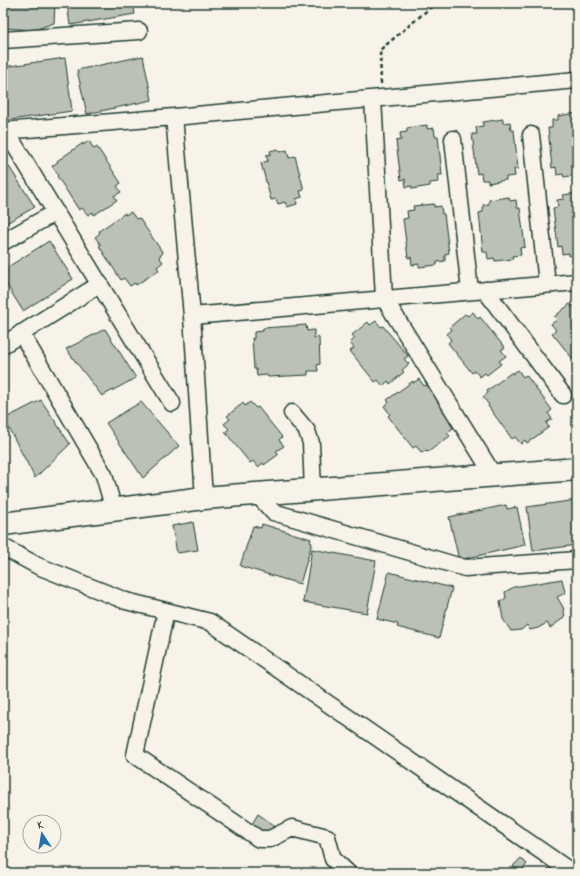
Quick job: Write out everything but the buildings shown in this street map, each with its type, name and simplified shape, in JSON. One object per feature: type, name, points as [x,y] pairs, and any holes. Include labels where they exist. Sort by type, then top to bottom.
[{"type":"street","points":[[3,40],[139,31]]},
{"type":"street","points":[[172,403],[5,131],[577,80]]},
{"type":"street","points":[[377,98],[384,298],[494,476]]},
{"type":"street","points":[[174,117],[192,316],[204,498]]},
{"type":"street","points":[[531,135],[547,284]]},
{"type":"street","points":[[453,139],[478,290],[563,395]]},
{"type":"street","points":[[3,242],[56,212]]},
{"type":"street","points":[[192,316],[577,282]]},
{"type":"street","points":[[3,345],[100,284]]},
{"type":"street","points":[[21,333],[104,475],[114,510]]},
{"type":"street","points":[[292,413],[307,431],[311,443],[313,490]]},
{"type":"street","points":[[3,524],[204,498],[577,469]]},
{"type":"street","points":[[257,494],[273,512],[465,568],[577,560]]},
{"type":"street","points":[[3,548],[38,566],[111,595],[210,622],[573,873]]},
{"type":"street","points":[[166,611],[135,755],[259,839],[270,839],[292,828],[327,837],[333,859],[348,873]]},
{"type":"path","points":[[377,98],[380,50],[436,3]]}]
